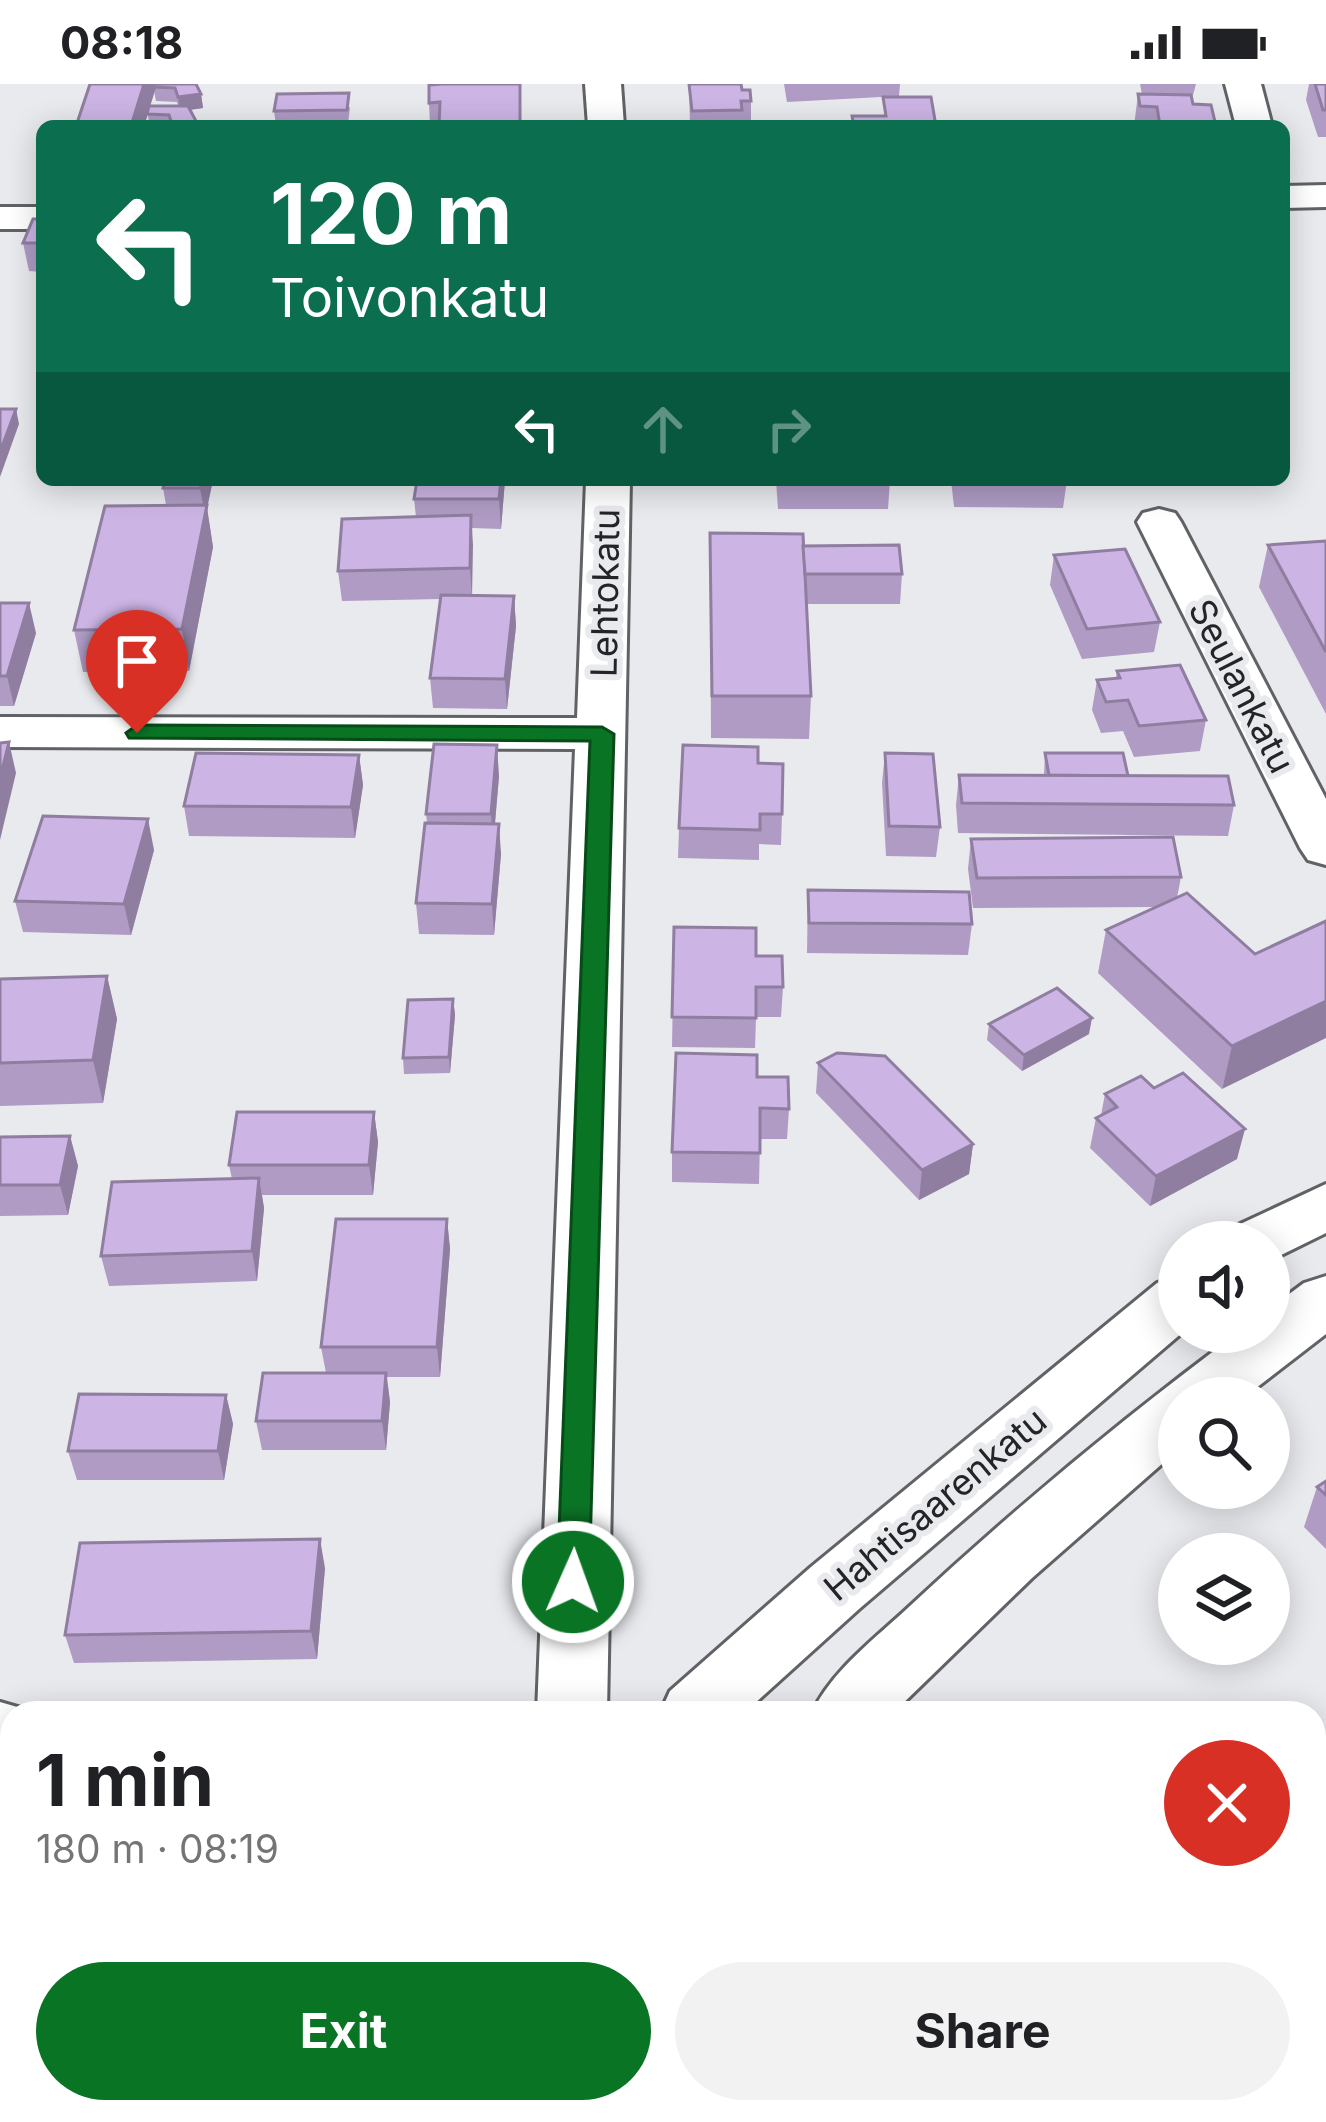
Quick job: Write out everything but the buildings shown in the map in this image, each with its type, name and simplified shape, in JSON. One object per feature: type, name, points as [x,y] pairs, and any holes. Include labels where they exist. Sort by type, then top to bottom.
[{"type":"street","points":[[603,84],[606,120]]},
{"type":"street","points":[[1243,84],[1252,120]]},
{"type":"street","points":[[1290,197],[1326,196]]},
{"type":"street","points":[[0,218],[36,218]]},
{"type":"street","name":"Lehtokatu","points":[[572,1701],[608,486]]},
{"type":"street","name":"Seulankatu","points":[[1159,523],[1326,848]]},
{"type":"street","points":[[0,732],[602,734]]},
{"type":"street","points":[[1290,1225],[1326,1206]]},
{"type":"street","points":[[1223,1377],[1326,1300]]},
{"type":"street","name":"Hahtisaarenkatu","points":[[708,1701],[835,1588],[1158,1318]]},
{"type":"street","points":[[859,1701],[912,1646],[1158,1429]]},
{"type":"route","points":[[137,733],[602,734],[573,1582]]}]
